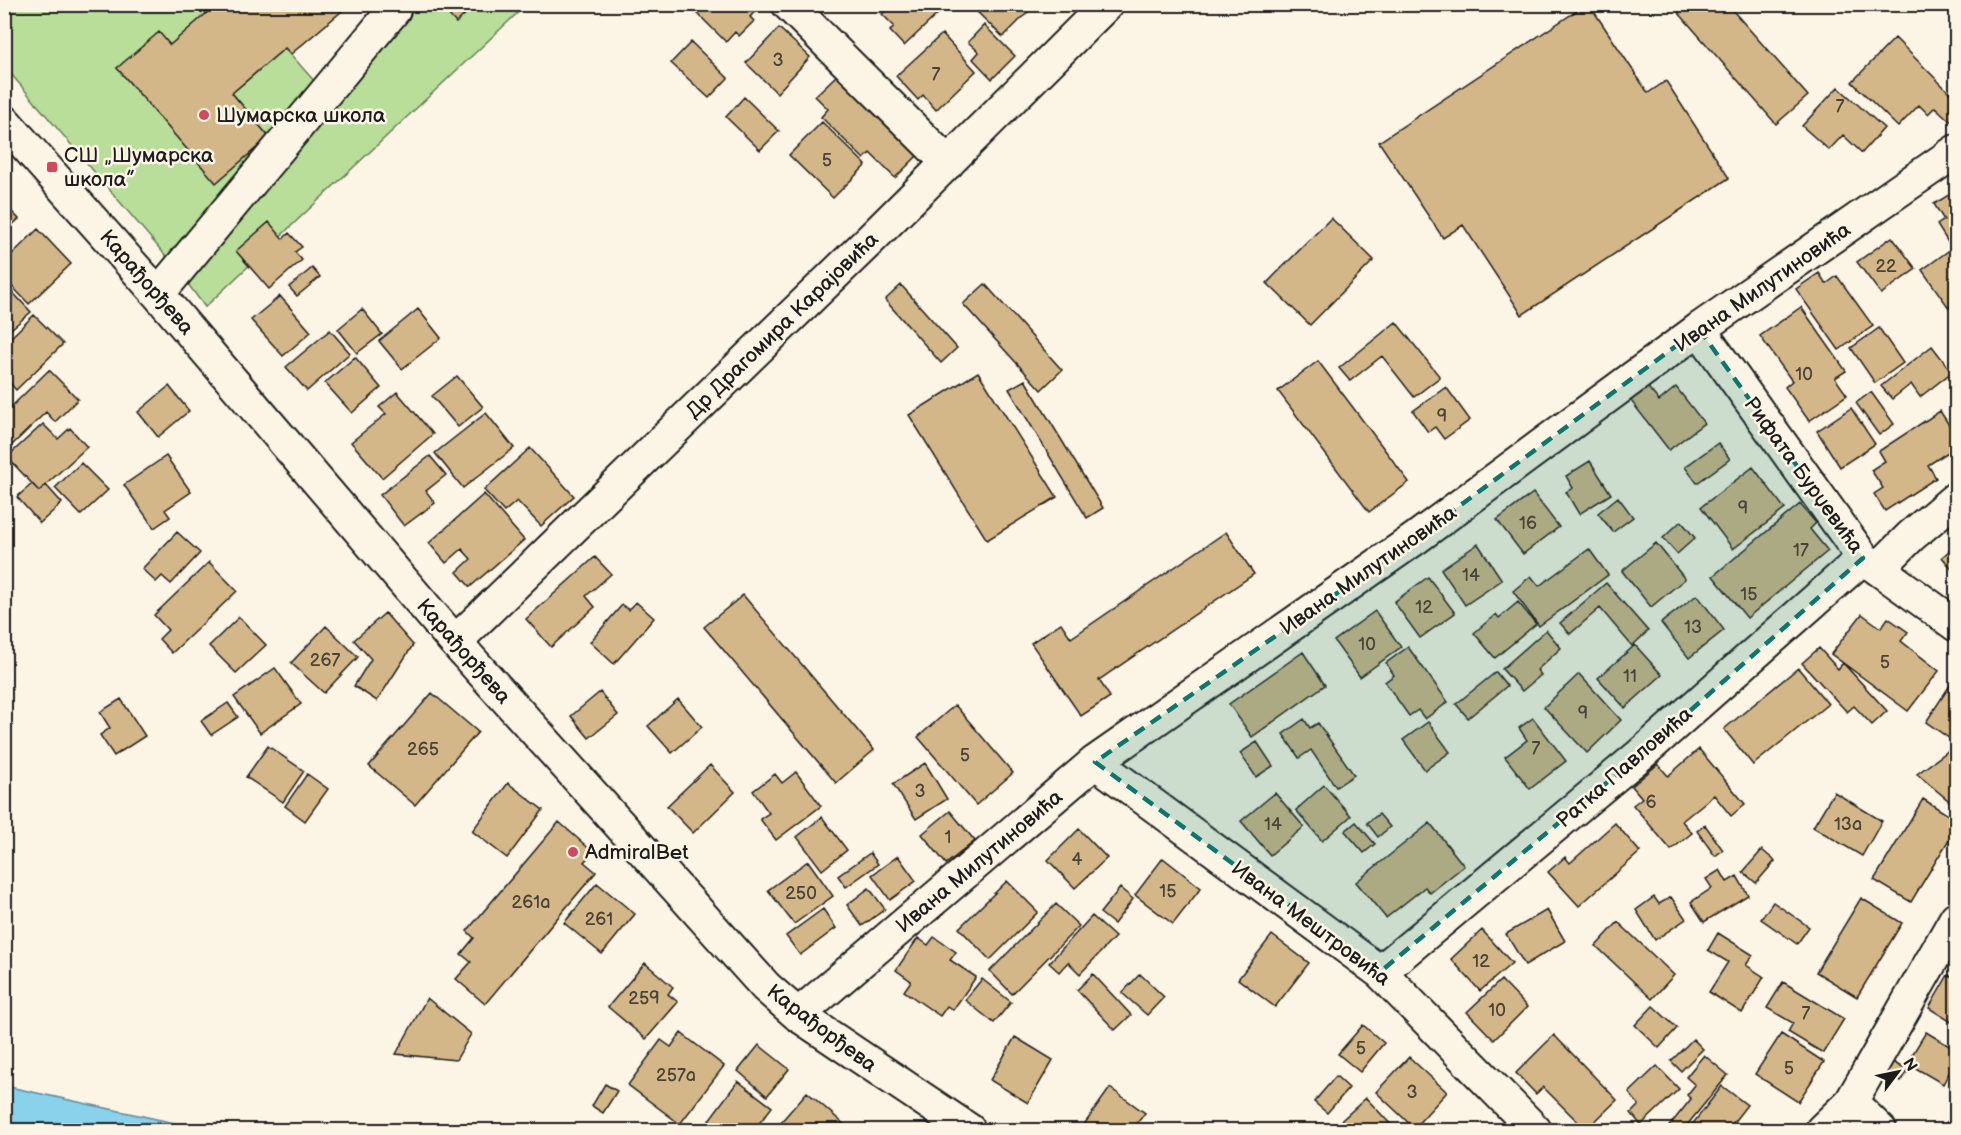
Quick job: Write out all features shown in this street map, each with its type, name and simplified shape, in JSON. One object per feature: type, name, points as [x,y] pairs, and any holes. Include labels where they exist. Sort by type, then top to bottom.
[{"type":"street","points":[[158,294],[394,10],[395,4]]},
{"type":"street","points":[[788,4],[948,163]]},
{"type":"street","name":"Др Драгомира Карајовића","points":[[455,642],[948,163],[1107,4]]},
{"type":"street","name":"Карађорђева","points":[[4,121],[158,294],[455,642],[759,979],[798,1015],[969,1131]]},
{"type":"street","name":"Ивана Милутиновића","points":[[798,1015],[1095,762],[1416,538],[1699,329],[1956,151]]},
{"type":"street","name":"Рифата Бурџевића","points":[[1699,329],[1870,564],[1956,625]]},
{"type":"street","name":"Ратка Павловића","points":[[1380,972],[1870,564],[1911,536],[1956,498]]},
{"type":"street","name":"Ивана Мештровића","points":[[1095,762],[1380,972],[1535,1131]]},
{"type":"street","points":[[1822,1131],[1851,1102],[1956,918]]},
{"type":"street","points":[[1851,1102],[1880,1131]]},
{"type":"highlighted area","points":[[1699,329],[1863,558],[1640,755],[1380,972],[1095,762],[1416,538]]},
{"type":"green space","points":[[4,5],[217,5],[170,45],[117,68],[269,137],[232,93],[285,48],[324,92],[395,5],[526,5],[205,307],[177,269],[5,67]]},
{"type":"water","points":[[5,1086],[170,1122],[196,1130],[5,1130]]},
{"type":"building","name":"Шумарска школа","points":[[217,4],[348,6],[291,54],[285,48],[232,93],[269,137],[216,183],[117,68],[159,32],[170,45]]},
{"type":"building","points":[[439,4],[476,4],[456,23]]},
{"type":"building","points":[[703,4],[752,4],[757,9],[750,17],[754,21],[739,36],[735,32],[726,42],[696,12]]},
{"type":"building","points":[[892,4],[938,4],[943,9],[904,46],[890,31],[894,26],[882,14]]},
{"type":"building","points":[[973,4],[1029,4],[1032,8],[1003,37],[971,6]]},
{"type":"building","points":[[1587,4],[1648,93],[1666,81],[1729,178],[1522,315],[1463,225],[1443,238],[1379,142]]},
{"type":"building","points":[[1671,4],[1727,4],[1808,96],[1776,124]]},
{"type":"building","points":[[984,25],[1015,56],[992,79],[973,59],[979,52],[968,42]]},
{"type":"building","points":[[779,28],[810,57],[777,93],[746,63]]},
{"type":"building","points":[[942,34],[976,71],[936,110],[923,95],[918,100],[896,76]]},
{"type":"building","points":[[1895,38],[1956,99],[1956,114],[1950,121],[1935,107],[1928,114],[1919,105],[1898,127],[1852,82]]},
{"type":"building","points":[[691,42],[728,78],[709,98],[671,63]]},
{"type":"building","points":[[837,75],[918,155],[895,178],[870,153],[864,159],[821,117],[828,109],[815,96]]},
{"type":"building","points":[[1838,87],[1884,128],[1862,153],[1843,135],[1829,150],[1802,126]]},
{"type":"building","points":[[744,97],[779,131],[760,150],[726,117]]},
{"type":"building","points":[[822,122],[866,165],[833,198],[789,155]]},
{"type":"building","points":[[1955,191],[1956,239],[1949,244],[1937,225],[1944,220],[1934,204]]},
{"type":"building","points":[[4,204],[19,219],[4,232]]},
{"type":"building","points":[[1331,218],[1374,260],[1310,325],[1267,283]]},
{"type":"building","points":[[269,222],[283,239],[289,233],[302,247],[295,252],[302,260],[269,289],[236,251]]},
{"type":"building","points":[[38,229],[71,264],[29,304],[4,278],[4,262]]},
{"type":"building","points":[[1892,237],[1916,269],[1881,294],[1857,262]]},
{"type":"building","points":[[1951,249],[1956,256],[1956,302],[1949,308],[1922,270]]},
{"type":"building","points":[[312,268],[320,277],[297,296],[289,287]]},
{"type":"building","points":[[1819,273],[1826,284],[1837,276],[1873,326],[1839,350],[1796,289]]},
{"type":"building","points":[[4,283],[31,312],[4,335]]},
{"type":"building","points":[[985,284],[1062,370],[1041,390],[963,304]]},
{"type":"building","points":[[901,285],[957,348],[941,363],[885,300]]},
{"type":"building","points":[[280,296],[311,332],[283,356],[251,320]]},
{"type":"building","points":[[1801,307],[1846,371],[1835,378],[1847,395],[1809,421],[1785,387],[1792,381],[1760,336]]},
{"type":"building","points":[[362,309],[382,334],[357,353],[338,329]]},
{"type":"building","points":[[418,309],[441,338],[402,369],[379,341]]},
{"type":"building","points":[[34,315],[63,344],[16,390],[9,382],[4,386],[4,344]]},
{"type":"building","points":[[1396,322],[1440,377],[1414,397],[1382,356],[1350,381],[1339,368]]},
{"type":"building","points":[[1879,328],[1903,363],[1875,383],[1851,348]]},
{"type":"building","points":[[330,330],[350,353],[307,391],[286,367]]},
{"type":"building","points":[[1932,346],[1952,372],[1920,397],[1911,384],[1892,399],[1881,386]]},
{"type":"building","points":[[355,357],[381,388],[352,413],[325,383]]},
{"type":"building","points":[[1318,361],[1409,482],[1369,512],[1278,391]]},
{"type":"building","points":[[49,370],[78,399],[55,422],[46,412],[9,448],[4,443],[4,400],[11,407]]},
{"type":"building","points":[[978,372],[1057,497],[987,540],[909,415]]},
{"type":"building","points":[[457,376],[483,407],[458,427],[432,396]]},
{"type":"building","points":[[1025,380],[1103,508],[1087,518],[1009,389]]},
{"type":"building","points":[[1645,384],[1659,401],[1676,387],[1704,423],[1669,450],[1628,397]]},
{"type":"building","points":[[169,386],[189,411],[158,437],[138,412]]},
{"type":"building","points":[[1446,387],[1470,420],[1444,439],[1435,427],[1428,432],[1413,411]]},
{"type":"building","points":[[397,392],[433,434],[382,478],[351,442],[386,414],[379,407]]},
{"type":"building","points":[[1871,392],[1894,424],[1879,435],[1856,403]]},
{"type":"building","points":[[1851,408],[1875,444],[1840,467],[1817,431]]},
{"type":"building","points":[[1940,411],[1956,436],[1956,447],[1928,465],[1936,478],[1885,511],[1874,494],[1883,488],[1871,470],[1885,461],[1879,451]]},
{"type":"building","points":[[486,413],[514,448],[463,488],[435,453]]},
{"type":"building","points":[[43,424],[58,439],[70,428],[87,447],[39,491],[7,457]]},
{"type":"building","points":[[1718,443],[1730,459],[1697,483],[1685,467]]},
{"type":"building","points":[[530,448],[574,496],[541,526],[517,501],[504,512],[484,490]]},
{"type":"building","points":[[166,456],[191,492],[165,510],[170,517],[154,528],[124,485]]},
{"type":"building","points":[[430,456],[446,475],[426,491],[435,503],[404,526],[380,495]]},
{"type":"building","points":[[1590,461],[1611,494],[1579,514],[1566,492],[1573,488],[1566,476]]},
{"type":"building","points":[[81,463],[108,490],[81,515],[55,488]]},
{"type":"building","points":[[1753,467],[1785,509],[1733,549],[1701,507]]},
{"type":"building","points":[[32,484],[39,491],[46,485],[62,503],[40,523],[17,497]]},
{"type":"building","points":[[1533,493],[1559,527],[1523,554],[1497,520]]},
{"type":"building","points":[[484,494],[524,540],[470,587],[457,572],[471,559],[462,549],[446,563],[429,543]]},
{"type":"building","points":[[1618,497],[1633,517],[1613,532],[1598,513]]},
{"type":"building","points":[[1800,504],[1816,523],[1810,529],[1828,551],[1747,618],[1713,576]]},
{"type":"building","points":[[1681,521],[1695,538],[1677,554],[1663,538]]},
{"type":"building","points":[[177,532],[200,553],[171,584],[162,576],[156,582],[142,569]]},
{"type":"building","points":[[1226,532],[1254,574],[1099,680],[1110,697],[1081,716],[1031,643],[1061,623],[1071,638]]},
{"type":"building","points":[[1656,543],[1685,579],[1651,607],[1622,571]]},
{"type":"building","points":[[1478,544],[1502,580],[1465,605],[1441,569]]},
{"type":"building","points":[[1956,545],[1956,574],[1942,557]]},
{"type":"building","points":[[1589,549],[1608,575],[1539,626],[1513,591],[1531,576],[1539,586]]},
{"type":"building","points":[[595,557],[611,574],[586,596],[595,607],[551,647],[526,619]]},
{"type":"building","points":[[209,562],[237,591],[172,653],[159,639],[168,630],[154,615]]},
{"type":"building","points":[[1428,577],[1455,613],[1420,638],[1394,602]]},
{"type":"building","points":[[1606,583],[1648,631],[1632,646],[1600,608],[1570,634],[1560,623]]},
{"type":"building","points":[[743,595],[874,750],[836,783],[704,627]]},
{"type":"building","points":[[1697,595],[1724,630],[1689,658],[1661,623]]},
{"type":"building","points":[[636,602],[654,618],[614,664],[590,642],[622,605],[629,610]]},
{"type":"building","points":[[1518,602],[1536,624],[1495,658],[1474,633],[1496,614],[1499,618]]},
{"type":"building","points":[[1375,611],[1401,647],[1360,677],[1334,641]]},
{"type":"building","points":[[385,613],[413,645],[377,701],[354,686],[371,659],[354,640]]},
{"type":"building","points":[[1862,614],[1881,628],[1888,618],[1908,632],[1901,641],[1939,671],[1908,711],[1831,654]]},
{"type":"building","points":[[239,617],[266,645],[236,673],[209,646]]},
{"type":"building","points":[[326,626],[358,657],[324,693],[291,663]]},
{"type":"building","points":[[1546,630],[1561,648],[1537,670],[1541,675],[1522,691],[1502,669]]},
{"type":"building","points":[[1635,645],[1662,675],[1625,708],[1598,678]]},
{"type":"building","points":[[1408,647],[1448,702],[1425,719],[1418,710],[1409,716],[1385,682],[1394,675],[1386,663]]},
{"type":"building","points":[[1819,648],[1838,669],[1843,663],[1887,711],[1872,725],[1854,706],[1847,712],[1802,663]]},
{"type":"building","points":[[1303,652],[1325,685],[1252,737],[1229,704]]},
{"type":"building","points":[[275,668],[301,704],[260,733],[234,697]]},
{"type":"building","points":[[1798,668],[1828,704],[1753,765],[1724,729]]},
{"type":"building","points":[[1496,672],[1507,686],[1468,718],[1456,704]]},
{"type":"building","points":[[1579,674],[1621,720],[1587,753],[1544,707]]},
{"type":"building","points":[[1956,676],[1956,743],[1926,722]]},
{"type":"building","points":[[600,692],[618,715],[589,738],[571,716]]},
{"type":"building","points":[[432,693],[478,732],[415,805],[369,766]]},
{"type":"building","points":[[121,699],[145,736],[114,756],[100,735],[110,728],[100,712]]},
{"type":"building","points":[[678,699],[702,727],[672,753],[648,726]]},
{"type":"building","points":[[228,703],[238,717],[211,735],[201,721]]},
{"type":"building","points":[[955,705],[1013,773],[976,805],[918,737]]},
{"type":"building","points":[[1533,718],[1566,761],[1530,789],[1505,757],[1527,740],[1519,728]]},
{"type":"building","points":[[1304,719],[1310,728],[1318,723],[1354,775],[1336,787],[1311,750],[1299,758],[1283,734]]},
{"type":"building","points":[[1428,722],[1450,752],[1425,770],[1403,740]]},
{"type":"building","points":[[1257,742],[1273,766],[1256,777],[1240,753]]},
{"type":"building","points":[[1956,745],[1956,803],[1954,805],[1917,774]]},
{"type":"building","points":[[268,746],[304,771],[283,802],[246,777]]},
{"type":"building","points":[[1699,749],[1745,804],[1731,816],[1714,795],[1682,821],[1692,833],[1671,850],[1633,805],[1642,798],[1632,786],[1658,764],[1668,776]]},
{"type":"building","points":[[925,763],[947,799],[916,819],[893,784]]},
{"type":"building","points":[[710,765],[735,792],[693,833],[667,806]]},
{"type":"building","points":[[796,772],[821,806],[776,840],[760,819],[769,813],[753,791],[775,774],[782,783]]},
{"type":"building","points":[[307,774],[328,789],[305,821],[285,806]]},
{"type":"building","points":[[508,783],[543,810],[507,858],[472,831]]},
{"type":"building","points":[[1324,785],[1351,816],[1322,841],[1296,810]]},
{"type":"building","points":[[1834,792],[1882,821],[1862,856],[1813,827]]},
{"type":"building","points":[[1275,793],[1304,827],[1270,855],[1241,821]]},
{"type":"building","points":[[1923,799],[1956,820],[1956,828],[1911,902],[1874,880]]},
{"type":"building","points":[[950,811],[975,841],[946,864],[922,834]]},
{"type":"building","points":[[1379,814],[1390,827],[1378,837],[1367,823]]},
{"type":"building","points":[[822,817],[847,850],[822,870],[797,837]]},
{"type":"building","points":[[559,822],[593,852],[584,862],[596,872],[485,1004],[456,979],[471,962],[461,954],[474,938],[467,931]]},
{"type":"building","points":[[1356,822],[1375,844],[1364,853],[1345,831]]},
{"type":"building","points":[[1430,823],[1464,866],[1430,893],[1425,887],[1386,918],[1356,882]]},
{"type":"building","points":[[1615,823],[1640,852],[1579,906],[1548,872],[1565,857],[1570,863]]},
{"type":"building","points":[[1705,825],[1723,850],[1715,856],[1697,831]]},
{"type":"building","points":[[1079,829],[1107,858],[1075,888],[1048,860]]},
{"type":"building","points":[[1762,850],[1775,861],[1756,883],[1743,872]]},
{"type":"building","points":[[870,853],[878,864],[846,887],[838,876]]},
{"type":"building","points":[[898,856],[916,881],[890,900],[872,875]]},
{"type":"building","points":[[1163,858],[1201,888],[1173,924],[1135,895]]},
{"type":"building","points":[[808,861],[833,896],[794,924],[768,890]]},
{"type":"building","points":[[1720,870],[1727,882],[1737,876],[1748,895],[1704,922],[1691,902],[1712,888],[1706,879]]},
{"type":"building","points":[[1007,881],[1038,912],[990,960],[959,928]]},
{"type":"building","points":[[597,883],[635,914],[602,954],[564,923]]},
{"type":"building","points":[[869,888],[885,909],[862,926],[847,905]]},
{"type":"building","points":[[1120,888],[1133,899],[1114,924],[1100,913]]},
{"type":"building","points":[[1654,897],[1659,904],[1671,897],[1686,919],[1655,940],[1636,910]]},
{"type":"building","points":[[1861,898],[1902,923],[1857,997],[1816,972]]},
{"type":"building","points":[[1773,902],[1809,927],[1797,944],[1761,919]]},
{"type":"building","points":[[1056,904],[1079,926],[1012,994],[990,971]]},
{"type":"building","points":[[823,909],[836,928],[800,955],[786,936]]},
{"type":"building","points":[[1547,910],[1565,941],[1525,965],[1506,934]]},
{"type":"building","points":[[1092,916],[1115,937],[1080,974],[1068,962],[1059,972],[1049,963]]},
{"type":"building","points":[[1618,922],[1674,975],[1652,999],[1596,946]]},
{"type":"building","points":[[1482,930],[1512,963],[1480,991],[1451,959]]},
{"type":"building","points":[[1718,933],[1753,955],[1746,965],[1764,977],[1742,1013],[1709,992],[1728,962],[1708,950]]},
{"type":"building","points":[[1272,935],[1309,963],[1275,1007],[1238,979]]},
{"type":"building","points":[[934,937],[956,952],[950,960],[976,977],[953,1010],[947,1006],[940,1016],[904,991],[911,981],[896,970],[918,938],[928,945]]},
{"type":"building","points":[[645,963],[673,987],[668,994],[678,1002],[646,1039],[608,1007]]},
{"type":"building","points":[[1093,974],[1131,1015],[1115,1030],[1077,990]]},
{"type":"building","points":[[1140,974],[1164,997],[1147,1015],[1122,993]]},
{"type":"building","points":[[1948,975],[1956,980],[1956,1025],[1929,1008]]},
{"type":"building","points":[[982,979],[1011,1002],[994,1023],[965,1000]]},
{"type":"building","points":[[1501,980],[1527,1007],[1494,1040],[1467,1012]]},
{"type":"building","points":[[1783,982],[1844,1019],[1823,1053],[1788,1032],[1793,1023],[1767,1008]]},
{"type":"building","points":[[427,998],[471,1034],[456,1060],[396,1054]]},
{"type":"building","points":[[1653,1006],[1677,1028],[1659,1048],[1635,1025]]},
{"type":"building","points":[[1363,1025],[1384,1043],[1360,1072],[1338,1054]]},
{"type":"building","points":[[1926,1032],[1956,1050],[1956,1060],[1943,1084],[1907,1063]]},
{"type":"building","points":[[681,1033],[724,1066],[680,1124],[628,1085],[661,1040],[671,1047]]},
{"type":"building","points":[[1781,1034],[1824,1062],[1798,1102],[1755,1074]]},
{"type":"building","points":[[1554,1035],[1617,1100],[1586,1130],[1543,1087],[1536,1094],[1516,1073]]},
{"type":"building","points":[[1015,1037],[1053,1060],[1028,1103],[990,1080]]},
{"type":"building","points":[[1693,1039],[1703,1049],[1681,1071],[1671,1061]]},
{"type":"building","points":[[759,1045],[789,1069],[767,1096],[738,1071]]},
{"type":"building","points":[[1704,1055],[1728,1075],[1683,1130],[1666,1130],[1691,1099],[1687,1095],[1695,1085],[1686,1077]]},
{"type":"building","points":[[1409,1057],[1447,1092],[1414,1128],[1376,1092]]},
{"type":"building","points":[[1891,1061],[1908,1071],[1901,1082],[1884,1072]]},
{"type":"building","points":[[1657,1066],[1679,1089],[1641,1125],[1631,1113],[1639,1105],[1629,1093]]},
{"type":"building","points":[[1336,1076],[1349,1088],[1327,1113],[1314,1102]]},
{"type":"building","points":[[738,1081],[772,1107],[754,1130],[722,1130],[709,1120]]},
{"type":"building","points":[[605,1084],[617,1091],[603,1113],[592,1106]]},
{"type":"building","points":[[1722,1086],[1747,1105],[1729,1128],[1724,1125],[1720,1130],[1688,1130]]},
{"type":"building","points":[[1110,1088],[1145,1113],[1132,1130],[1089,1130],[1083,1126]]},
{"type":"building","points":[[807,1092],[846,1126],[842,1130],[774,1130]]},
{"type":"building","points":[[1366,1098],[1396,1130],[1331,1130]]},
{"type":"building","points":[[1956,1114],[1956,1130],[1938,1130]]},
{"type":"place","name":"Шумарска школа","points":[[204,115]]},
{"type":"place","name":"СШ „Шумарска школа”","points":[[52,167]]},
{"type":"place","name":"AdmiralBet","points":[[573,852]]}]
